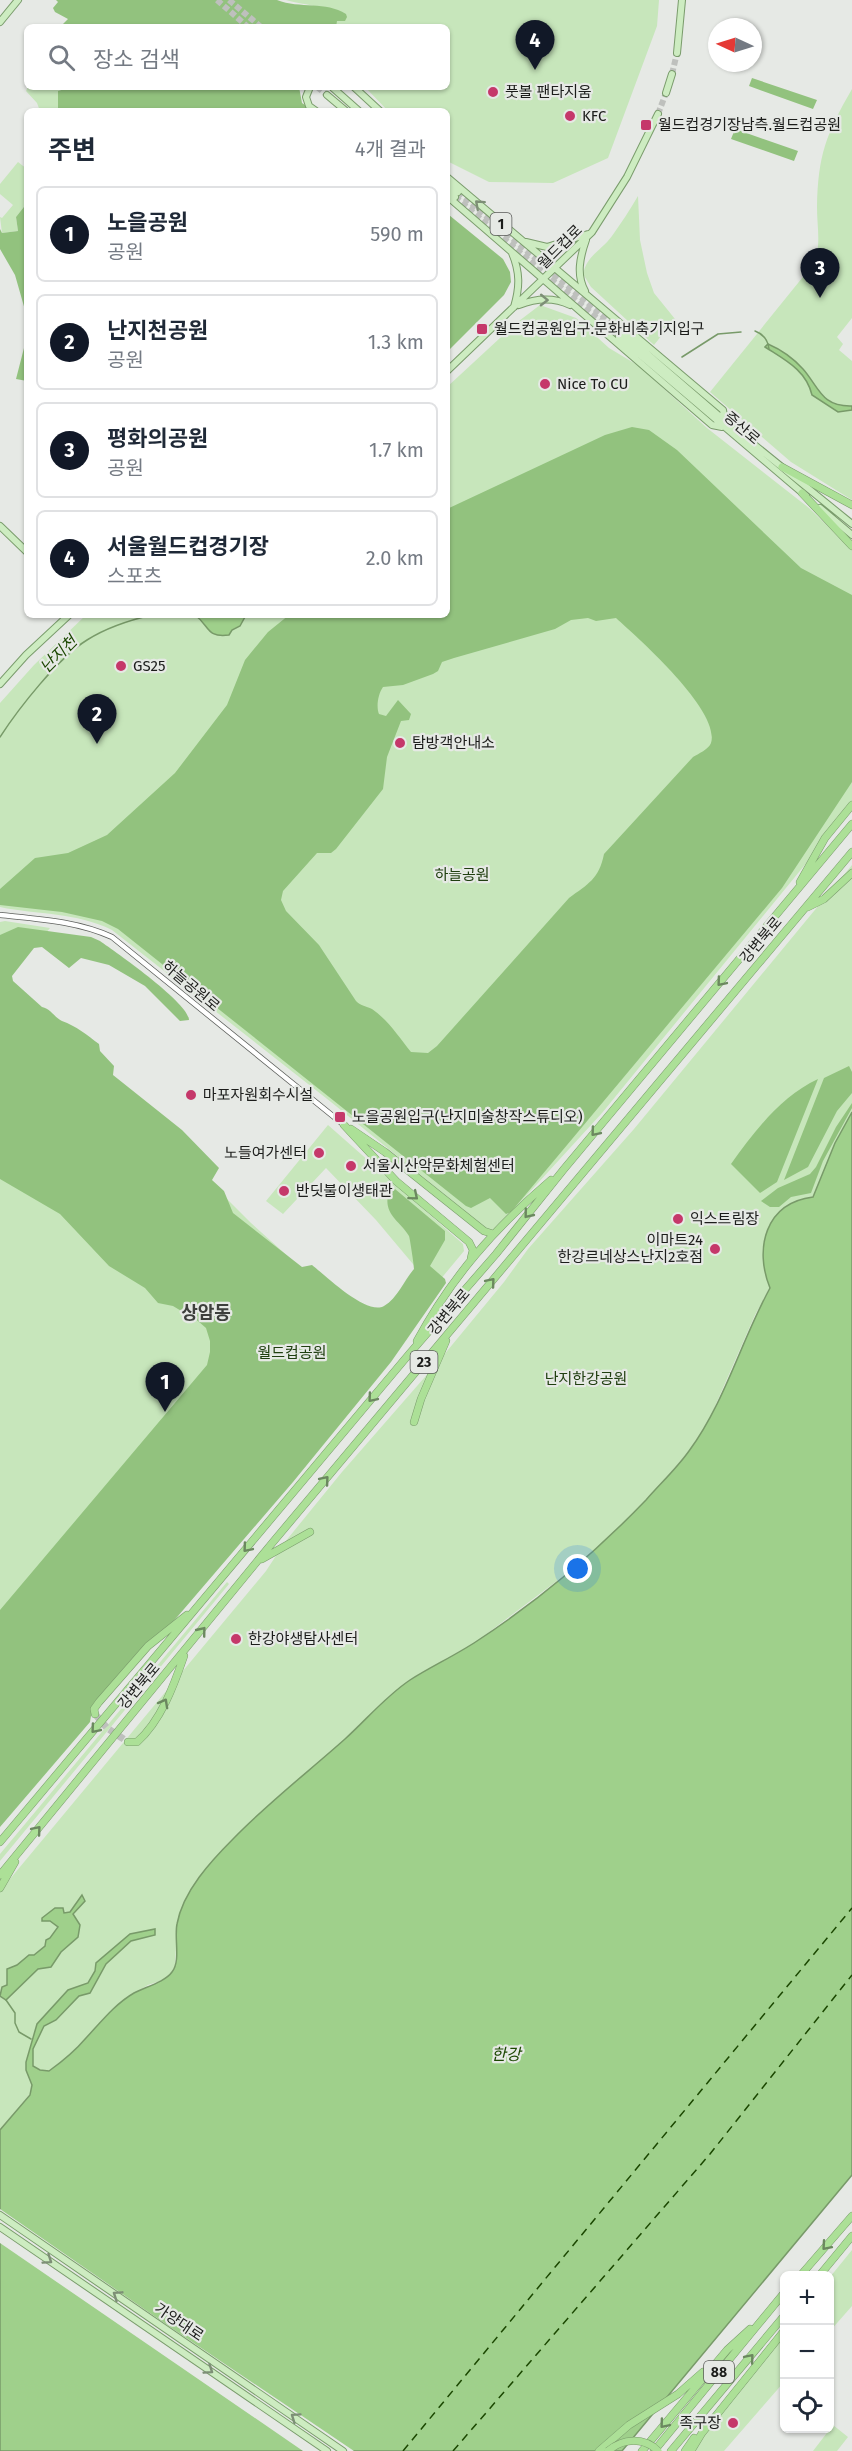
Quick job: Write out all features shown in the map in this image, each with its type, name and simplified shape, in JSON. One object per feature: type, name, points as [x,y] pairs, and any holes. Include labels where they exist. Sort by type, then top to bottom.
[{"type":"highway","points":[[782,467],[852,505]]},
{"type":"highway","points":[[802,493],[852,546]]},
{"type":"highway","points":[[790,900],[825,838],[852,804]]},
{"type":"highway","name":"강변북로","points":[[0,1842],[410,1353],[496,1254],[564,1169],[852,824]]},
{"type":"highway","name":"강변북로","points":[[0,1875],[257,1562],[852,852]]},
{"type":"highway","points":[[804,910],[824,899],[852,873]]},
{"type":"highway","points":[[344,1125],[383,1150],[484,1231],[493,1234]]},
{"type":"highway","points":[[344,1125],[376,1161],[469,1242],[473,1250],[471,1259]]},
{"type":"highway","points":[[376,1161],[379,1152],[383,1150]]},
{"type":"highway","points":[[410,1353],[438,1302],[471,1259],[513,1212],[564,1169]]},
{"type":"highway","points":[[414,1422],[421,1399],[450,1331]]},
{"type":"highway","points":[[257,1562],[310,1532]]},
{"type":"highway","points":[[95,1714],[94,1709],[99,1702],[148,1646],[200,1604]]},
{"type":"highway","points":[[128,1742],[137,1742],[147,1734],[174,1685],[186,1650]]},
{"type":"highway","points":[[0,1888],[26,1844]]},
{"type":"highway","points":[[804,2271],[852,2216]]},
{"type":"highway","points":[[823,2271],[852,2236]]},
{"type":"highway","name":"88","points":[[656,2451],[780,2298]]},
{"type":"highway","points":[[599,2451],[629,2425],[668,2402],[761,2320]]},
{"type":"highway","name":"88","points":[[671,2451],[780,2321]]},
{"type":"highway","points":[[691,2451],[780,2336]]},
{"type":"highway","points":[[642,2451],[727,2350]]},
{"type":"highway","points":[[685,2451],[707,2422],[719,2412]]},
{"type":"highway","points":[[608,2451],[616,2444],[631,2440],[646,2443],[656,2451]]},
{"type":"main road","points":[[0,22],[18,0]]},
{"type":"main road","points":[[677,53],[682,0]]},
{"type":"main road","points":[[666,93],[672,74]]},
{"type":"main road","points":[[309,90],[306,97],[312,108]]},
{"type":"main road","points":[[335,90],[356,108]]},
{"type":"main road","points":[[357,90],[377,108]]},
{"type":"main road","points":[[327,95],[342,108]]},
{"type":"main road","name":"월드컵로","points":[[450,368],[556,269],[592,232],[627,177],[658,114]]},
{"type":"main road","name":"1","points":[[450,180],[556,269]]},
{"type":"main road","points":[[450,187],[456,195],[450,192]]},
{"type":"main road","name":"1","points":[[450,199],[544,280]]},
{"type":"main road","points":[[517,238],[535,246],[547,247],[592,232]]},
{"type":"main road","points":[[588,296],[580,280],[580,264],[583,248],[592,232]]},
{"type":"main road","points":[[512,251],[518,268],[519,283],[513,307]]},
{"type":"main road","points":[[544,280],[712,425],[724,424],[723,410],[556,269]]},
{"type":"main road","points":[[513,307],[539,299],[557,300],[576,307]]},
{"type":"main road","name":"증산로","points":[[620,335],[852,535]]},
{"type":"main road","name":"증산로","points":[[724,424],[782,467],[852,524]]},
{"type":"main road","points":[[0,526],[24,549]]},
{"type":"main road","points":[[0,684],[66,618]]},
{"type":"main road","name":"가양대로","points":[[0,2214],[343,2451]]},
{"type":"main road","name":"가양대로","points":[[0,2227],[327,2451]]},
{"type":"street","name":"하늘공원로","points":[[0,915],[61,922],[99,931],[112,937],[344,1125]]},
{"type":"green space","points":[[56,0],[277,0],[330,8],[346,14],[347,17],[345,21],[337,21],[336,24],[63,24],[68,19],[55,12],[53,8],[58,2]]},
{"type":"green space","points":[[286,0],[659,0],[657,26],[608,158],[553,183],[489,182],[450,162],[450,108],[385,108],[368,90],[450,90],[450,24],[336,24],[322,9]]},
{"type":"green space","points":[[752,78],[817,100],[813,109],[749,86]]},
{"type":"green space","points":[[852,89],[852,318],[837,337],[843,344],[839,350],[852,361],[852,406],[834,403],[827,399],[795,361],[769,344],[769,349],[796,367],[806,380],[812,395],[838,412],[852,410],[852,500],[791,462],[710,392],[815,262],[818,241],[819,173],[830,132]]},
{"type":"green space","points":[[61,90],[58,91],[58,108],[39,108],[26,91]]},
{"type":"green space","points":[[300,90],[302,103],[310,108],[58,108],[58,91]]},
{"type":"green space","points":[[735,129],[798,151],[794,161],[731,139]]},
{"type":"green space","points":[[18,162],[24,167],[24,207],[16,217],[18,231],[2,233],[0,217],[2,218],[13,205],[0,194],[0,184]]},
{"type":"green space","points":[[638,196],[640,240],[647,273],[654,293],[675,319],[654,345],[591,287],[583,274],[588,262],[612,236]]},
{"type":"green space","points":[[24,207],[24,306],[15,275],[0,249],[0,229],[2,233],[18,231],[16,217]]},
{"type":"green space","points":[[450,216],[503,259],[510,272],[511,282],[504,295],[450,349]]},
{"type":"green space","name":"하늘공원","points":[[540,305],[576,318],[609,348],[639,366],[707,428],[809,508],[852,550],[852,804],[826,839],[602,1113],[496,1229],[489,1231],[331,1102],[112,930],[71,917],[0,907],[0,703],[34,665],[83,618],[450,618],[450,384],[515,324]]},
{"type":"green space","points":[[24,348],[24,380],[16,379]]},
{"type":"green space","name":"하늘공원","points":[[632,427],[649,430],[677,450],[801,568],[852,595],[852,782],[782,888],[511,1212],[506,1214],[490,1198],[471,1208],[466,1206],[118,929],[102,921],[62,912],[0,905],[0,889],[35,858],[68,853],[107,835],[175,773],[227,705],[245,660],[268,632],[285,618],[450,618],[450,508],[605,435]],"holes":[[[588,618],[596,621],[616,618],[642,641],[691,695],[711,729],[711,743],[693,757],[604,854],[592,880],[569,898],[437,1046],[428,1053],[411,1052],[383,1018],[356,1001],[319,945],[286,911],[281,900],[283,891],[317,853],[331,853],[336,849],[383,789],[387,757],[401,721],[409,720],[411,714],[398,700],[386,716],[379,714],[378,700],[383,687],[403,685],[433,674],[438,671],[442,662],[555,629],[571,620]]]},
{"type":"green space","name":"난지한강공원","points":[[852,865],[852,1112],[774,1280],[755,1315],[709,1420],[689,1451],[620,1528],[582,1562],[476,1642],[411,1679],[389,1696],[190,1890],[181,1909],[177,1925],[175,1967],[171,1974],[129,1996],[111,2011],[70,2055],[49,2071],[0,2130],[0,1891],[266,1571],[285,1542],[342,1472],[438,1362],[528,1249],[634,1129]]},
{"type":"green space","name":"월드컵공원","points":[[0,922],[50,928],[7,979],[251,1223],[302,1269],[354,1303],[382,1311],[418,1270],[376,1220],[326,1168],[283,1214],[266,1201],[328,1125],[463,1244],[464,1251],[246,1513],[0,1790]]},
{"type":"green space","name":"월드컵공원","points":[[18,927],[91,937],[100,941],[151,979],[186,1012],[189,1020],[180,1021],[145,986],[109,965],[81,958],[69,968],[42,947],[34,948],[12,976],[13,981],[42,1007],[99,1044],[100,1051],[114,1066],[113,1075],[182,1130],[219,1168],[212,1180],[224,1191],[233,1213],[302,1267],[312,1265],[357,1300],[377,1308],[389,1303],[414,1269],[409,1236],[388,1208],[388,1195],[395,1189],[445,1231],[445,1240],[430,1266],[445,1279],[446,1283],[391,1362],[293,1482],[166,1630],[111,1689],[91,1716],[90,1722],[0,1827],[0,1610],[207,1365],[210,1352],[210,1341],[206,1328],[198,1321],[173,1306],[158,1303],[145,1288],[109,1266],[60,1214],[0,1179],[0,935]]},
{"type":"green space","points":[[849,1066],[852,1072],[852,1093],[837,1111],[808,1167],[784,1180],[824,1078]]},
{"type":"green space","points":[[818,1079],[777,1182],[760,1193],[731,1164],[780,1105]]},
{"type":"green space","points":[[852,1103],[852,1108],[823,1161],[811,1193],[791,1197],[779,1207],[770,1207],[761,1201],[778,1188],[810,1174]]},
{"type":"green space","points":[[227,1582],[229,1584],[0,1861],[0,1854]]},
{"type":"green space","points":[[852,2250],[852,2306],[834,2326],[834,2325],[834,2272]]},
{"type":"green space","points":[[780,2339],[780,2387],[724,2451],[694,2451]]},
{"type":"green space","points":[[834,2426],[848,2437],[837,2451],[813,2451],[827,2433],[834,2433]]},
{"type":"water","points":[[768,344],[795,361],[827,399],[834,403],[852,406],[852,410],[838,412],[812,395],[800,372],[765,347]]},
{"type":"water","points":[[244,618],[240,626],[232,630],[229,635],[212,633],[200,619]]},
{"type":"water","name":"한강","points":[[852,1112],[852,2175],[622,2451],[0,2451],[0,2130],[30,2095],[32,2085],[26,2070],[26,2062],[37,2024],[68,1990],[88,1983],[95,1971],[96,1963],[130,1934],[155,1929],[155,1935],[131,1941],[106,1964],[90,1993],[79,1996],[56,2020],[44,2026],[33,2049],[33,2066],[49,2071],[73,2052],[121,2002],[169,1976],[175,1967],[176,1930],[185,1900],[199,1877],[234,1838],[401,1686],[477,1641],[522,1610],[565,1575],[627,1520],[674,1470],[702,1432],[713,1412],[770,1288],[763,1258],[768,1230],[774,1218],[784,1208],[797,1201],[813,1197],[835,1143]]},
{"type":"water","points":[[82,1895],[85,1901],[73,1914],[80,1925],[78,1937],[61,1952],[51,1967],[38,1969],[6,2000],[0,1996],[2,1987],[7,1985],[7,1969],[17,1965],[29,1955],[34,1955],[45,1946],[46,1940],[58,1927],[50,1921],[42,1921],[42,1918],[55,1908],[63,1908],[64,1913],[70,1912]]},
{"type":"pier","points":[[0,2209],[354,2451],[303,2451],[0,2243]]},
{"type":"waterway","name":"난지천","points":[[755,331],[765,338],[769,349]]},
{"type":"waterway","name":"난지천","points":[[682,357],[718,334],[741,332]]},
{"type":"waterway","name":"난지천","points":[[0,737],[40,684],[76,648],[110,628],[141,618]]},
{"type":"waterway","points":[[6,2000],[15,2013],[15,2023],[19,2032],[31,2039]]},
{"type":"ferry route","points":[[403,2451],[852,1908]]},
{"type":"ferry route","points":[[453,2451],[710,2154],[852,1975]]},
{"type":"tunnel","points":[[217,0],[245,24]]},
{"type":"tunnel","points":[[229,0],[257,24]]},
{"type":"tunnel","points":[[672,74],[677,53]]},
{"type":"tunnel","points":[[321,90],[327,95]]},
{"type":"tunnel","points":[[658,114],[666,93]]},
{"type":"tunnel","points":[[458,192],[623,333]]},
{"type":"tunnel","points":[[455,197],[619,337]]},
{"type":"tunnel","points":[[95,1714],[107,1728],[128,1742]]},
{"type":"place","name":"서울월드컵경기장","points":[[535,70]]},
{"type":"place","name":"풋볼 팬타지움","points":[[493,92]]},
{"type":"place","name":"KFC","points":[[570,116]]},
{"type":"place","name":"월드컵경기장남측.월드컵공원","points":[[646,125]]},
{"type":"place","name":"평화의공원","points":[[820,298]]},
{"type":"place","name":"월드컵공원입구.문화비축기지입구","points":[[482,329]]},
{"type":"place","name":"Nice To CU","points":[[545,384]]},
{"type":"place","name":"GS25","points":[[121,666]]},
{"type":"place","name":"탐방객안내소","points":[[400,743]]},
{"type":"place","name":"난지천공원","points":[[97,744]]},
{"type":"place","name":"마포자원회수시설","points":[[191,1095]]},
{"type":"place","name":"노을공원입구(난지미술창작스튜디오)","points":[[340,1117]]},
{"type":"place","name":"노들여가센터","points":[[319,1153]]},
{"type":"place","name":"서울시산악문화체험센터","points":[[351,1166]]},
{"type":"place","name":"반딧불이생태관","points":[[284,1191]]},
{"type":"place","name":"익스트림장","points":[[678,1219]]},
{"type":"place","name":"이마트24 한강르네상스난지2호점","points":[[715,1249]]},
{"type":"place","name":"노을공원","points":[[165,1412]]},
{"type":"place","name":"한강야생탐사센터","points":[[236,1639]]},
{"type":"place","name":"족구장","points":[[733,2423]]},
{"type":"district","name":"상암동","points":[[206,1313]]}]
